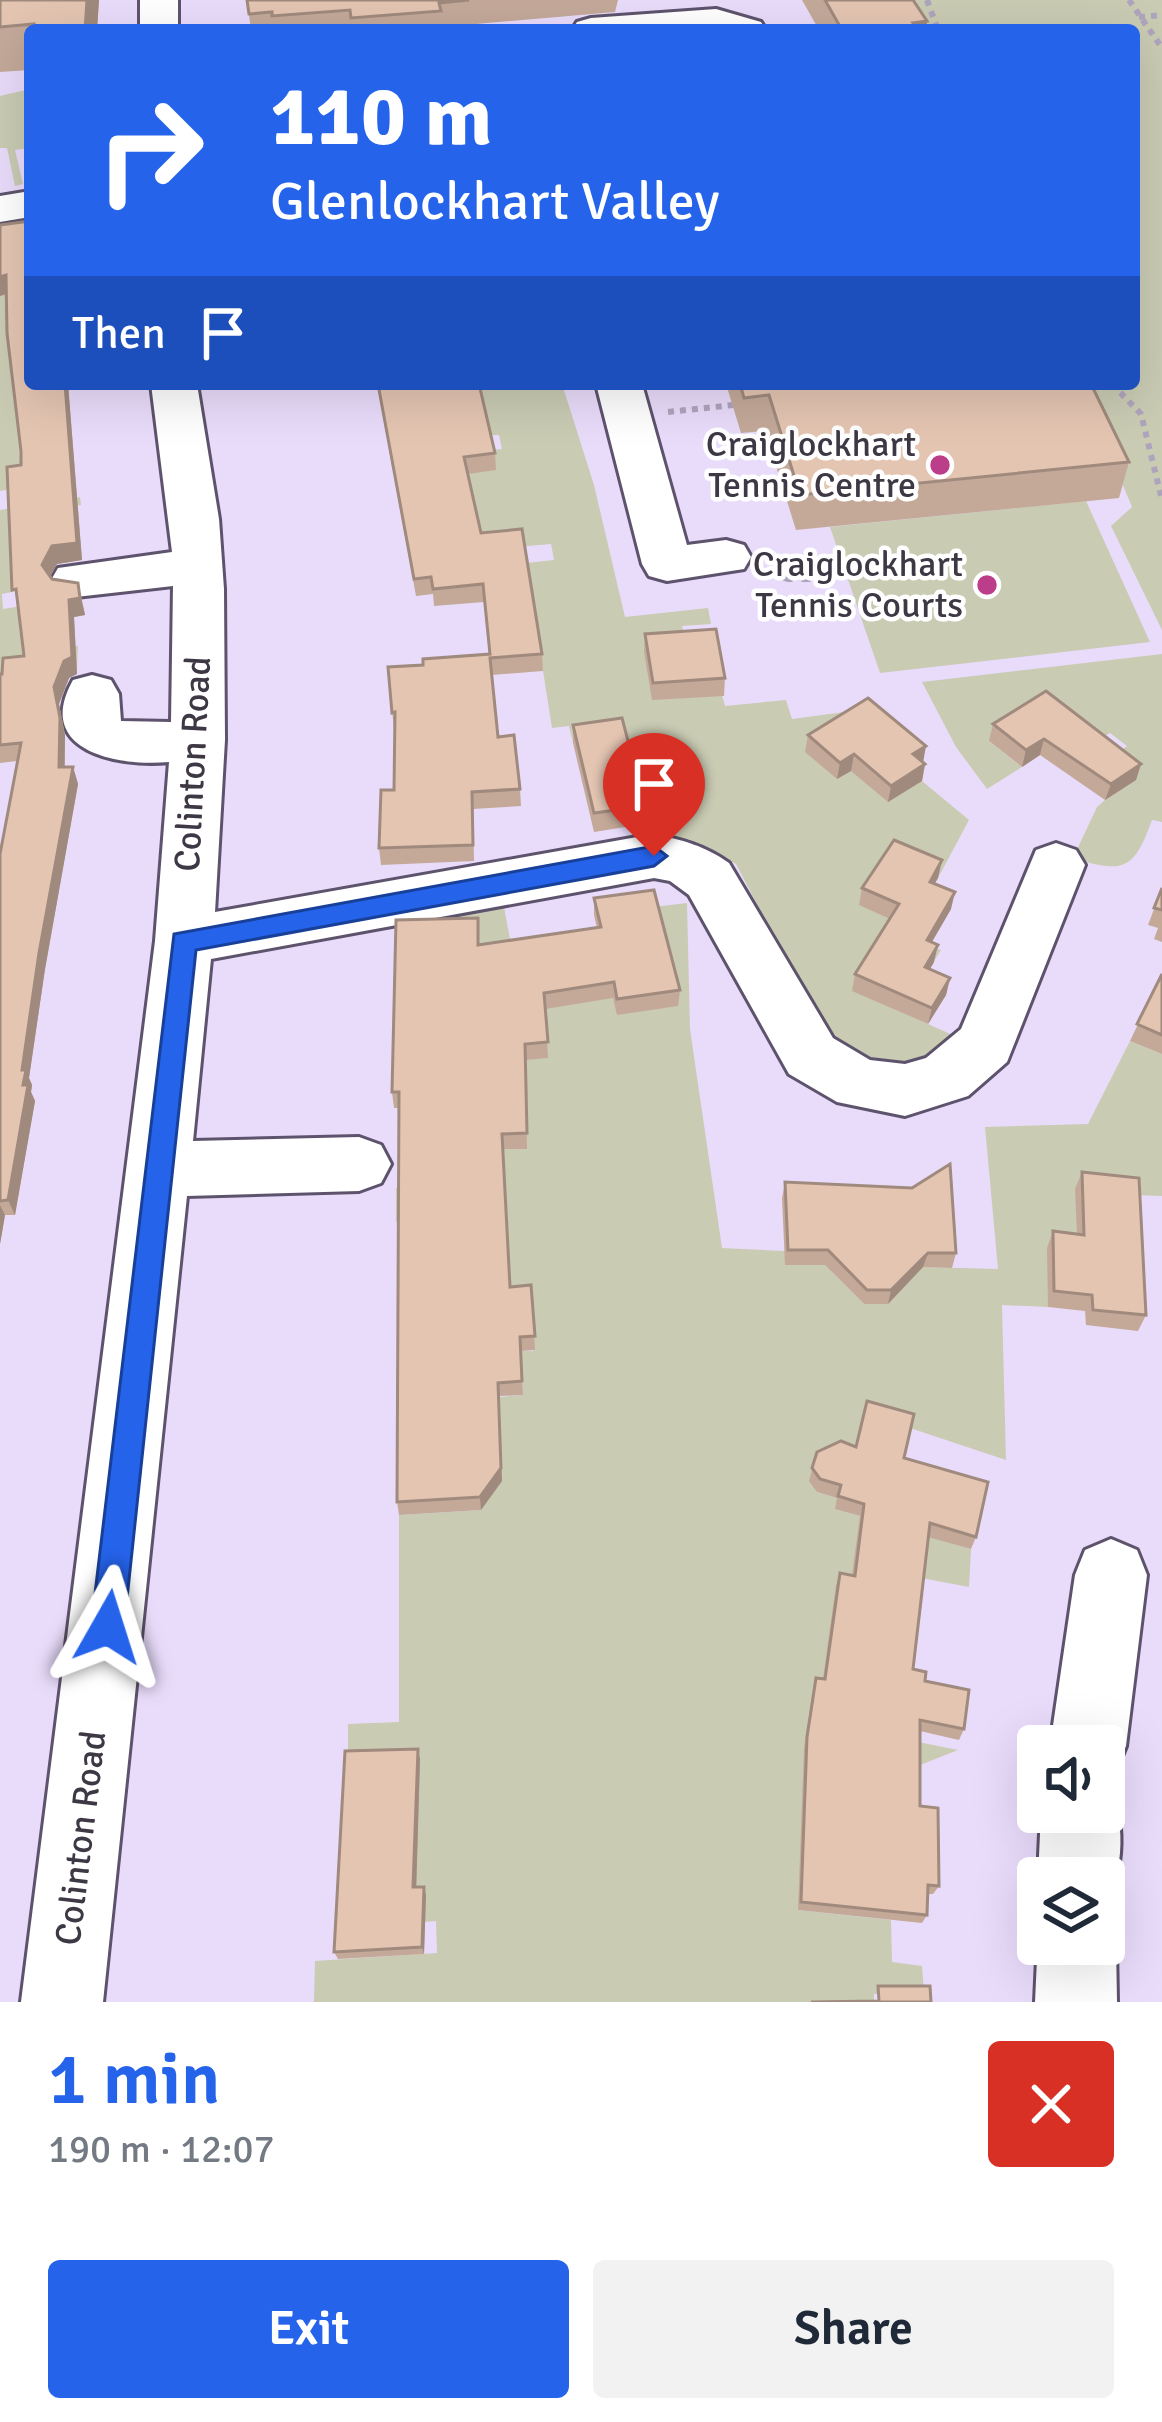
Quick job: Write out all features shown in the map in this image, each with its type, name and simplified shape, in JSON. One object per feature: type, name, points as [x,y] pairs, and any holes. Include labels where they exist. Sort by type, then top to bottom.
[{"type":"street","points":[[674,24],[726,24]]},
{"type":"street","name":"Colinton Road","points":[[62,2002],[184,941],[197,739],[197,566],[175,390]]},
{"type":"street","points":[[625,400],[667,564],[726,557]]},
{"type":"street","points":[[76,580],[197,566]]},
{"type":"street","points":[[92,694],[92,726],[104,737],[133,743],[197,739]]},
{"type":"street","points":[[184,941],[586,866],[668,857],[710,879],[811,1056],[859,1084],[905,1090],[946,1078],[985,1044],[1056,865]]},
{"type":"street","points":[[158,1169],[359,1164]]},
{"type":"street","points":[[1091,1725],[1111,1575]]},
{"type":"street","points":[[1076,1965],[1076,2002]]},
{"type":"path","points":[[1129,0],[1162,48]]},
{"type":"path","points":[[1139,17],[1162,15]]},
{"type":"path","points":[[1118,390],[1141,414],[1162,500]]},
{"type":"path","points":[[625,400],[733,405]]},
{"type":"green space","points":[[886,0],[1162,0],[1162,630],[1111,526],[1132,507],[1083,390],[1140,390],[1140,24],[908,24]]},
{"type":"green space","points":[[24,90],[24,149],[15,150],[23,184],[15,186],[7,148],[0,148],[0,96]]},
{"type":"green space","points":[[24,218],[25,455],[13,489],[0,491],[0,259],[15,240],[15,219]]},
{"type":"green space","points":[[477,390],[564,390],[594,485],[625,617],[708,608],[711,624],[682,626],[725,706],[786,700],[792,719],[859,710],[837,779],[851,771],[922,781],[969,820],[938,878],[860,905],[934,938],[930,946],[941,950],[934,961],[902,948],[852,990],[957,1037],[905,1063],[872,1060],[839,1043],[822,1029],[736,864],[688,839],[647,837],[644,824],[658,821],[651,798],[637,799],[573,743],[569,726],[552,728],[526,563],[554,560],[551,544],[482,550],[465,474],[491,450],[502,449],[499,435],[487,435]]},
{"type":"green space","points":[[80,497],[81,505],[46,510],[17,572],[82,564],[83,575],[26,582],[26,589],[2,594],[3,609],[22,606],[55,650],[78,646],[77,669],[9,675],[0,691],[0,510]]},
{"type":"green space","name":"Craiglockhart Tennis Courts","points":[[1086,501],[1150,642],[880,673],[830,527]]},
{"type":"green space","points":[[1162,654],[1162,822],[1152,820],[1133,858],[1116,866],[1073,858],[1097,807],[1105,800],[1109,759],[1127,746],[1110,733],[1090,745],[990,742],[1022,767],[987,789],[956,747],[922,682]]},
{"type":"green space","points":[[687,903],[690,1029],[722,1248],[785,1251],[786,1265],[825,1265],[864,1304],[923,1267],[998,1269],[985,1127],[1088,1124],[1130,1041],[1162,1054],[1162,1196],[1131,1195],[1077,1251],[1048,1307],[1002,1305],[1006,1460],[910,1428],[852,1460],[817,1492],[837,1498],[836,1509],[971,1549],[969,1587],[863,1567],[822,1690],[813,1689],[808,1720],[958,1750],[915,1767],[798,1910],[891,1920],[892,1962],[922,1966],[924,1993],[874,1994],[874,2002],[314,2002],[315,1961],[437,1953],[436,1921],[425,1922],[348,1760],[348,1724],[399,1722],[399,1515],[481,1510],[502,1480],[499,1397],[523,1395],[521,1351],[534,1351],[511,1301],[506,1216],[396,1222],[396,1188],[434,1186],[494,1062],[547,1058],[396,928],[504,907],[519,987],[613,998],[618,1015],[653,907]]},
{"type":"building","points":[[0,0],[87,0],[85,24],[0,27]]},
{"type":"building","points":[[247,0],[469,0],[439,3],[441,11],[351,18],[350,10],[249,14]]},
{"type":"building","points":[[825,0],[913,0],[927,21],[914,24],[839,24]]},
{"type":"building","points":[[24,222],[24,390],[65,390],[77,543],[52,546],[42,565],[52,579],[78,583],[80,598],[69,600],[72,657],[64,661],[54,687],[60,718],[59,767],[73,767],[22,1070],[26,1070],[23,1085],[28,1085],[8,1200],[0,1201],[0,854],[21,743],[0,745],[0,674],[3,658],[24,656],[16,589],[12,590],[7,467],[21,465],[21,451],[7,333],[6,275],[0,277],[0,225]]},
{"type":"building","points":[[379,390],[480,390],[495,453],[464,457],[481,533],[522,529],[542,654],[490,658],[498,737],[514,735],[520,789],[472,792],[473,845],[379,848],[381,790],[394,790],[395,712],[388,667],[490,654],[483,584],[433,589],[431,577],[414,579]]},
{"type":"building","name":"Craiglockhart Tennis Centre","points":[[742,390],[1094,390],[1129,462],[800,495],[769,395],[744,398]]},
{"type":"building","points":[[716,629],[725,678],[653,683],[645,634]]},
{"type":"building","points":[[1046,691],[1141,764],[1111,784],[1044,739],[1026,750],[993,724]]},
{"type":"building","points":[[868,698],[926,746],[913,754],[925,764],[891,786],[854,754],[840,763],[808,735]]},
{"type":"building","points":[[622,718],[645,806],[594,813],[573,725]]},
{"type":"building","points":[[894,840],[942,860],[930,882],[955,892],[927,940],[938,945],[925,967],[950,978],[932,1008],[855,974],[899,904],[862,888]]},
{"type":"building","points":[[654,890],[680,990],[617,999],[614,982],[544,993],[548,1042],[525,1044],[527,1133],[502,1134],[510,1287],[531,1285],[535,1336],[520,1337],[522,1381],[498,1383],[501,1468],[480,1497],[397,1502],[399,1092],[392,1092],[396,920],[478,918],[478,945],[601,927],[594,898]]},
{"type":"building","points":[[1162,974],[1162,1035],[1137,1024]]},
{"type":"building","points":[[950,1164],[956,1253],[928,1253],[891,1290],[867,1290],[828,1250],[788,1250],[785,1182],[912,1188]]},
{"type":"building","points":[[1082,1172],[1139,1178],[1146,1315],[1093,1310],[1092,1295],[1054,1291],[1053,1231],[1084,1235]]},
{"type":"building","points":[[867,1401],[914,1414],[904,1458],[988,1482],[976,1537],[930,1523],[913,1669],[926,1672],[925,1681],[969,1690],[964,1729],[920,1720],[920,1806],[938,1808],[939,1886],[928,1885],[927,1915],[801,1902],[807,1737],[816,1678],[825,1679],[840,1573],[855,1576],[864,1504],[838,1496],[841,1485],[820,1479],[812,1468],[817,1452],[841,1441],[856,1447]]},
{"type":"building","points":[[418,1749],[413,1887],[424,1887],[422,1947],[334,1952],[345,1751]]},
{"type":"building","points":[[878,1986],[930,1986],[931,2002],[811,2002],[879,2001]]},
{"type":"place","name":"Craiglockhart Tennis Centre","points":[[940,465]]},
{"type":"place","name":"Craiglockhart Tennis Courts","points":[[987,585]]},
{"type":"route","points":[[108,1627],[184,941],[654,856]]}]
